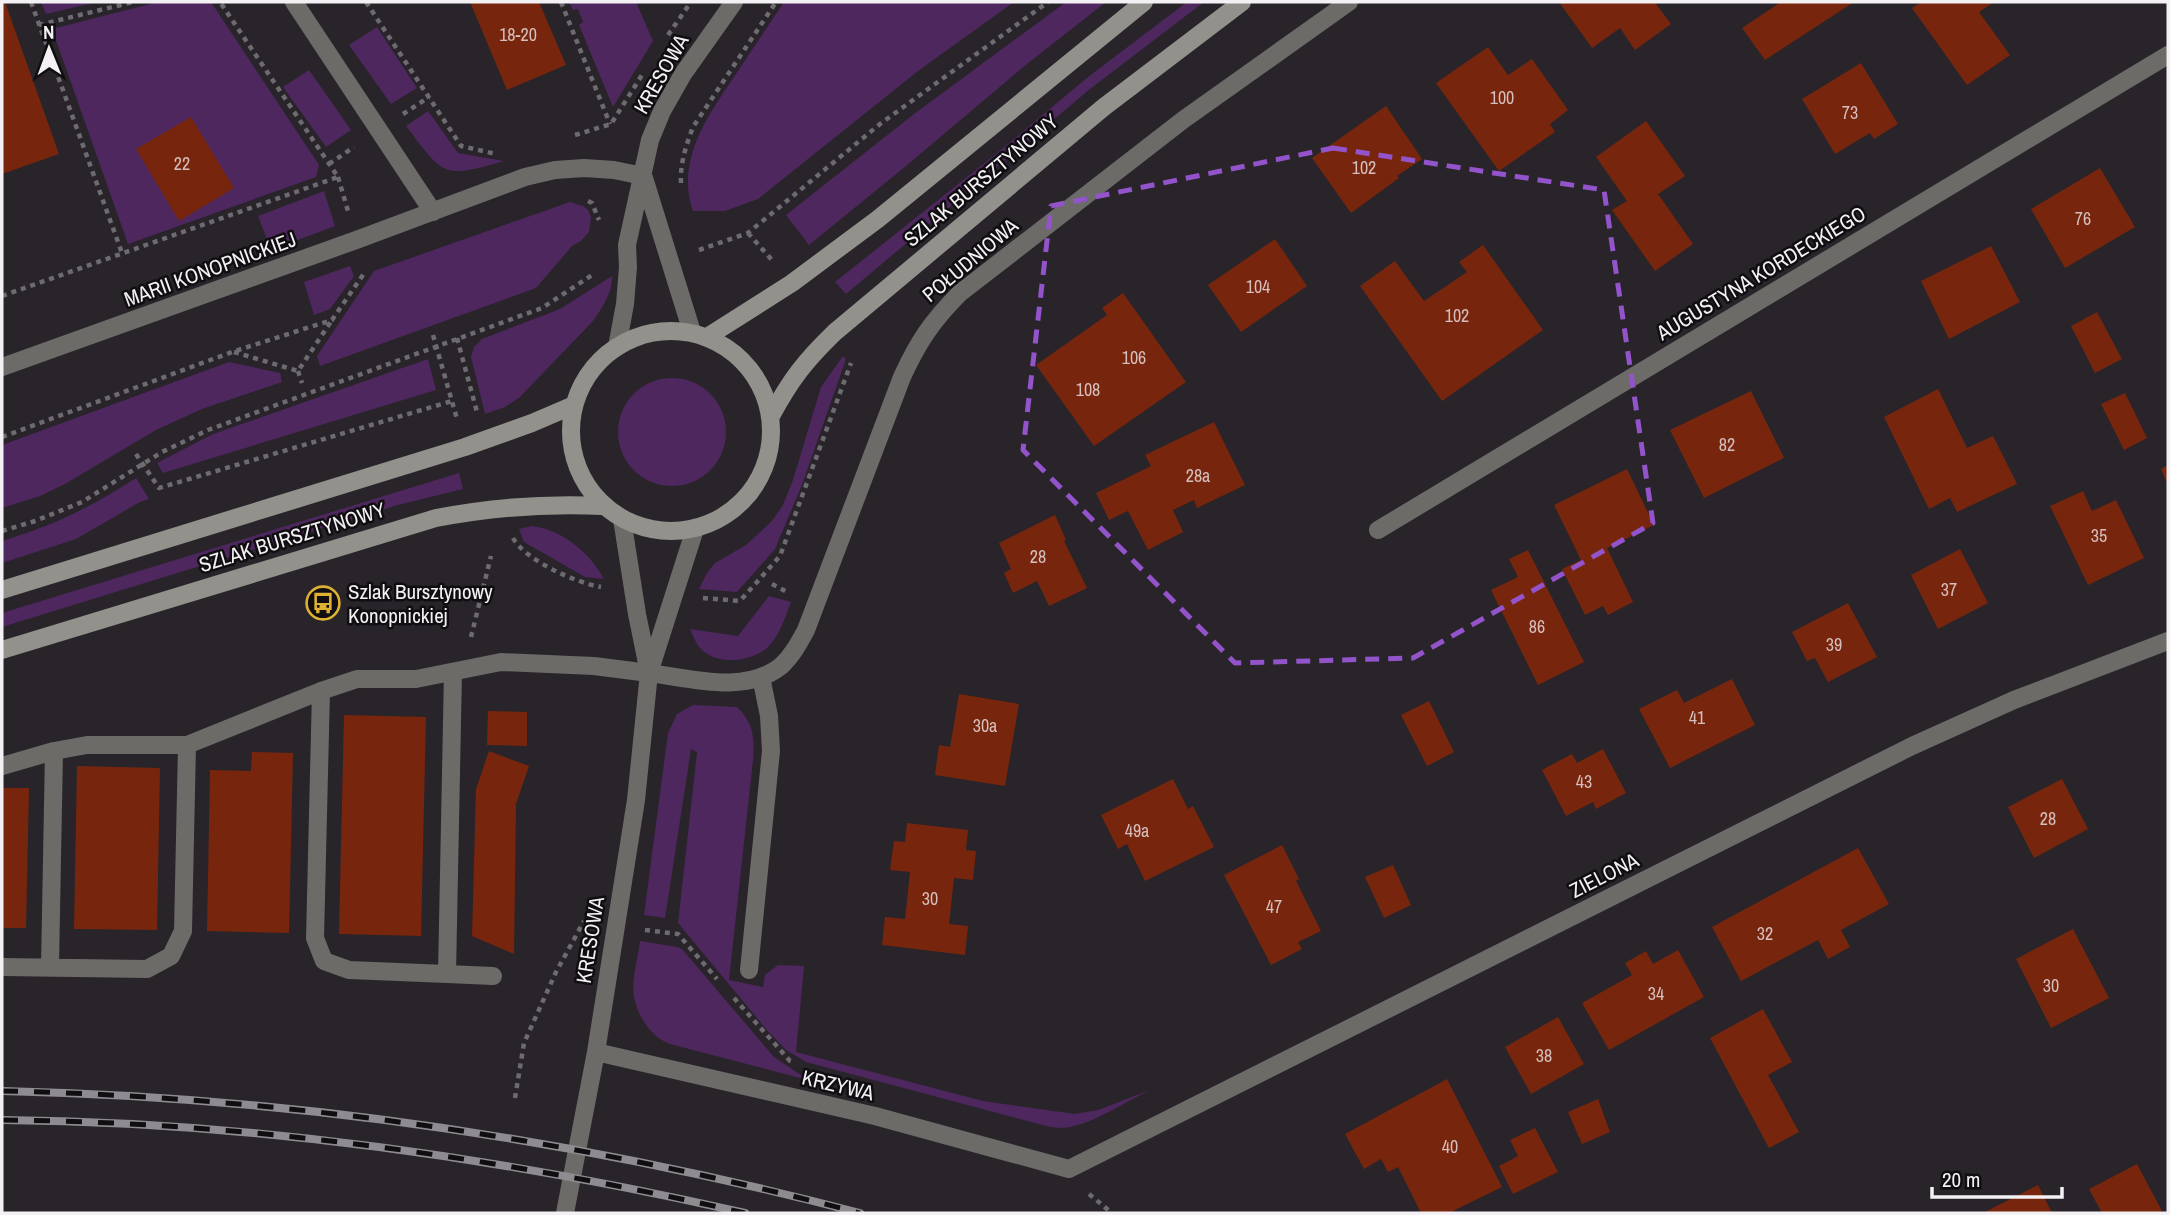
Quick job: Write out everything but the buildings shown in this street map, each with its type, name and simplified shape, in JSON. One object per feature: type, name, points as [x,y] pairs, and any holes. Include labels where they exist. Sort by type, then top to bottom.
[{"type":"main road","name":"SZLAK BURSZTYNOWY","points":[[699,335],[792,283],[878,219],[1144,2]]},
{"type":"main road","name":"SZLAK BURSZTYNOWY","points":[[771,416],[807,358],[835,332],[1104,107],[1242,2]]},
{"type":"main road","points":[[666,330],[699,335],[731,350],[750,368],[764,392],[771,416],[771,447],[762,475],[745,499],[722,518],[695,529],[670,532],[645,528],[622,519],[603,506],[584,483],[574,458],[570,432],[573,405],[583,382],[597,362],[617,346],[639,335],[666,330]]},
{"type":"main road","name":"SZLAK BURSZTYNOWY","points":[[2,590],[465,447],[532,424],[573,405]]},
{"type":"main road","name":"SZLAK BURSZTYNOWY","points":[[2,650],[436,518],[504,507],[555,503],[603,506]]},
{"type":"street","points":[[294,2],[433,212]]},
{"type":"street","name":"KRESOWA","points":[[617,346],[625,304],[627,245],[650,140],[682,74],[734,2]]},
{"type":"street","name":"POŁUDNIOWA","points":[[187,745],[321,691],[357,680],[416,679],[501,663],[594,666],[716,682],[741,682],[761,677],[780,666],[796,649],[806,630],[902,377],[916,346],[936,317],[960,293],[1183,120],[1349,2]]},
{"type":"street","name":"AUGUSTYNA KORDECKIEGO","points":[[1378,530],[2168,55]]},
{"type":"street","name":"MARII KONOPNICKIEJ","points":[[2,367],[526,177],[555,170],[584,168],[643,176]]},
{"type":"street","name":"KRESOWA","points":[[643,176],[699,335]]},
{"type":"street","points":[[622,519],[649,673]]},
{"type":"street","points":[[649,673],[695,529]]},
{"type":"street","name":"ZIELONA","points":[[1069,1169],[1912,746],[2014,700],[2168,641]]},
{"type":"street","points":[[447,974],[453,672]]},
{"type":"street","name":"KRESOWA","points":[[565,1213],[596,1052],[636,800],[649,673]]},
{"type":"street","points":[[749,970],[771,751],[769,716],[761,677]]},
{"type":"street","points":[[321,691],[315,938],[324,961],[349,970],[493,976]]},
{"type":"street","points":[[2,766],[87,745],[187,745],[183,931],[171,956],[147,969],[2,967]]},
{"type":"street","points":[[50,967],[54,751]]},
{"type":"street","name":"KRZYWA","points":[[596,1052],[875,1116],[1069,1169]]},
{"type":"path","points":[[31,2],[122,253]]},
{"type":"path","points":[[39,25],[134,2]]},
{"type":"path","points":[[220,2],[338,177],[352,221]]},
{"type":"path","points":[[366,2],[461,146],[503,156]]},
{"type":"path","points":[[561,2],[610,124]]},
{"type":"path","points":[[661,46],[691,2]]},
{"type":"path","points":[[681,185],[685,149],[693,127],[776,2]]},
{"type":"path","points":[[688,255],[748,233],[880,124],[1048,2]]},
{"type":"path","points":[[570,136],[610,124],[647,68]]},
{"type":"path","points":[[399,117],[429,97]]},
{"type":"path","points":[[329,164],[358,145]]},
{"type":"path","points":[[2,296],[338,177]]},
{"type":"path","points":[[584,198],[592,204],[600,225]]},
{"type":"path","points":[[748,233],[778,266]]},
{"type":"path","points":[[298,371],[369,265]]},
{"type":"path","points":[[2,531],[82,502],[162,452],[208,430],[542,308],[599,271]]},
{"type":"path","points":[[2,437],[232,352],[332,320]]},
{"type":"path","points":[[433,335],[461,430]]},
{"type":"path","points":[[457,338],[480,422]]},
{"type":"path","points":[[232,352],[298,371]]},
{"type":"path","points":[[693,597],[740,601],[780,556],[854,354]]},
{"type":"path","points":[[298,371],[302,383]]},
{"type":"path","points":[[136,454],[159,488],[452,401]]},
{"type":"path","points":[[510,530],[514,541],[523,552],[573,580],[611,588]]},
{"type":"path","points":[[453,672],[473,633],[491,556]]},
{"type":"path","points":[[514,1098],[524,1043],[555,972],[583,920],[678,934],[722,984]]},
{"type":"path","points":[[730,994],[790,1060],[798,1064]]},
{"type":"highlighted area","points":[[1333,148],[1604,190],[1653,523],[1413,658],[1235,663],[1023,450],[1051,206]]},
{"type":"shaded area","points":[[41,2],[97,2],[46,14]]},
{"type":"shaded area","points":[[158,2],[211,2],[319,165],[316,177],[128,244],[52,29]]},
{"type":"shaded area","points":[[569,2],[636,2],[653,41],[613,107],[579,25],[583,22],[578,9],[573,10]]},
{"type":"shaded area","points":[[784,2],[1014,2],[918,71],[758,199],[725,211],[693,211],[688,174],[698,138],[715,105]]},
{"type":"shaded area","points":[[1066,2],[1106,2],[809,245],[786,215],[914,114]]},
{"type":"shaded area","points":[[1187,2],[1204,2],[1090,89],[846,294],[835,282],[1088,77]]},
{"type":"shaded area","points":[[377,27],[417,88],[391,104],[349,45]]},
{"type":"shaded area","points":[[309,70],[351,130],[326,147],[283,87]]},
{"type":"shaded area","points":[[428,111],[458,153],[504,161],[456,171],[437,164],[406,126]]},
{"type":"shaded area","points":[[324,191],[335,226],[271,250],[258,216]]},
{"type":"shaded area","points":[[570,202],[588,210],[591,217],[589,232],[572,246],[536,288],[320,366],[317,356],[374,271]]},
{"type":"shaded area","points":[[350,266],[354,276],[330,309],[314,315],[304,282]]},
{"type":"shaded area","points":[[612,276],[609,294],[593,321],[519,398],[505,407],[485,414],[471,357],[474,347],[482,339],[560,309]]},
{"type":"shaded area","points":[[843,356],[846,359],[802,485],[775,549],[737,592],[699,589],[715,563],[746,545],[771,522],[783,505],[821,387]]},
{"type":"shaded area","points":[[428,359],[436,390],[163,473],[157,463],[213,434]]},
{"type":"shaded area","points":[[229,362],[280,373],[282,382],[202,409],[156,430],[65,484],[40,496],[2,508],[2,445]]},
{"type":"shaded area","points":[[672,378],[693,382],[710,394],[722,411],[726,432],[722,453],[710,470],[693,482],[672,486],[651,482],[634,470],[622,453],[618,432],[622,411],[634,394],[651,382]]},
{"type":"shaded area","points":[[459,473],[463,489],[398,505],[2,627],[2,613]]},
{"type":"shaded area","points":[[136,478],[149,499],[76,539],[2,563],[2,541],[71,515]]},
{"type":"shaded area","points":[[532,526],[554,532],[574,544],[591,560],[604,579],[585,577],[524,542],[519,529]]},
{"type":"shaded area","points":[[769,596],[791,602],[776,637],[761,652],[744,659],[725,660],[708,654],[698,645],[690,629],[738,636]]},
{"type":"shaded area","points":[[693,705],[737,707],[747,719],[752,731],[753,760],[729,980],[763,987],[765,975],[778,965],[804,966],[796,1052],[983,1101],[1075,1114],[1098,1110],[1150,1090],[1093,1119],[1071,1127],[1057,1128],[806,1062],[786,1050],[678,923],[697,752],[691,749],[665,918],[644,915],[668,733],[677,714]]},
{"type":"shaded area","points":[[640,941],[682,949],[774,1057],[808,1080],[670,1044],[657,1037],[642,1019],[634,997],[634,976]]},
{"type":"railway","points":[[2,1091],[219,1102],[434,1127],[648,1164],[860,1213]]},
{"type":"railway","points":[[2,1120],[189,1128],[376,1147],[562,1176],[745,1213]]},
{"type":"place","name":"Szlak Bursztynowy Konopnickiej","points":[[323,603]]}]
